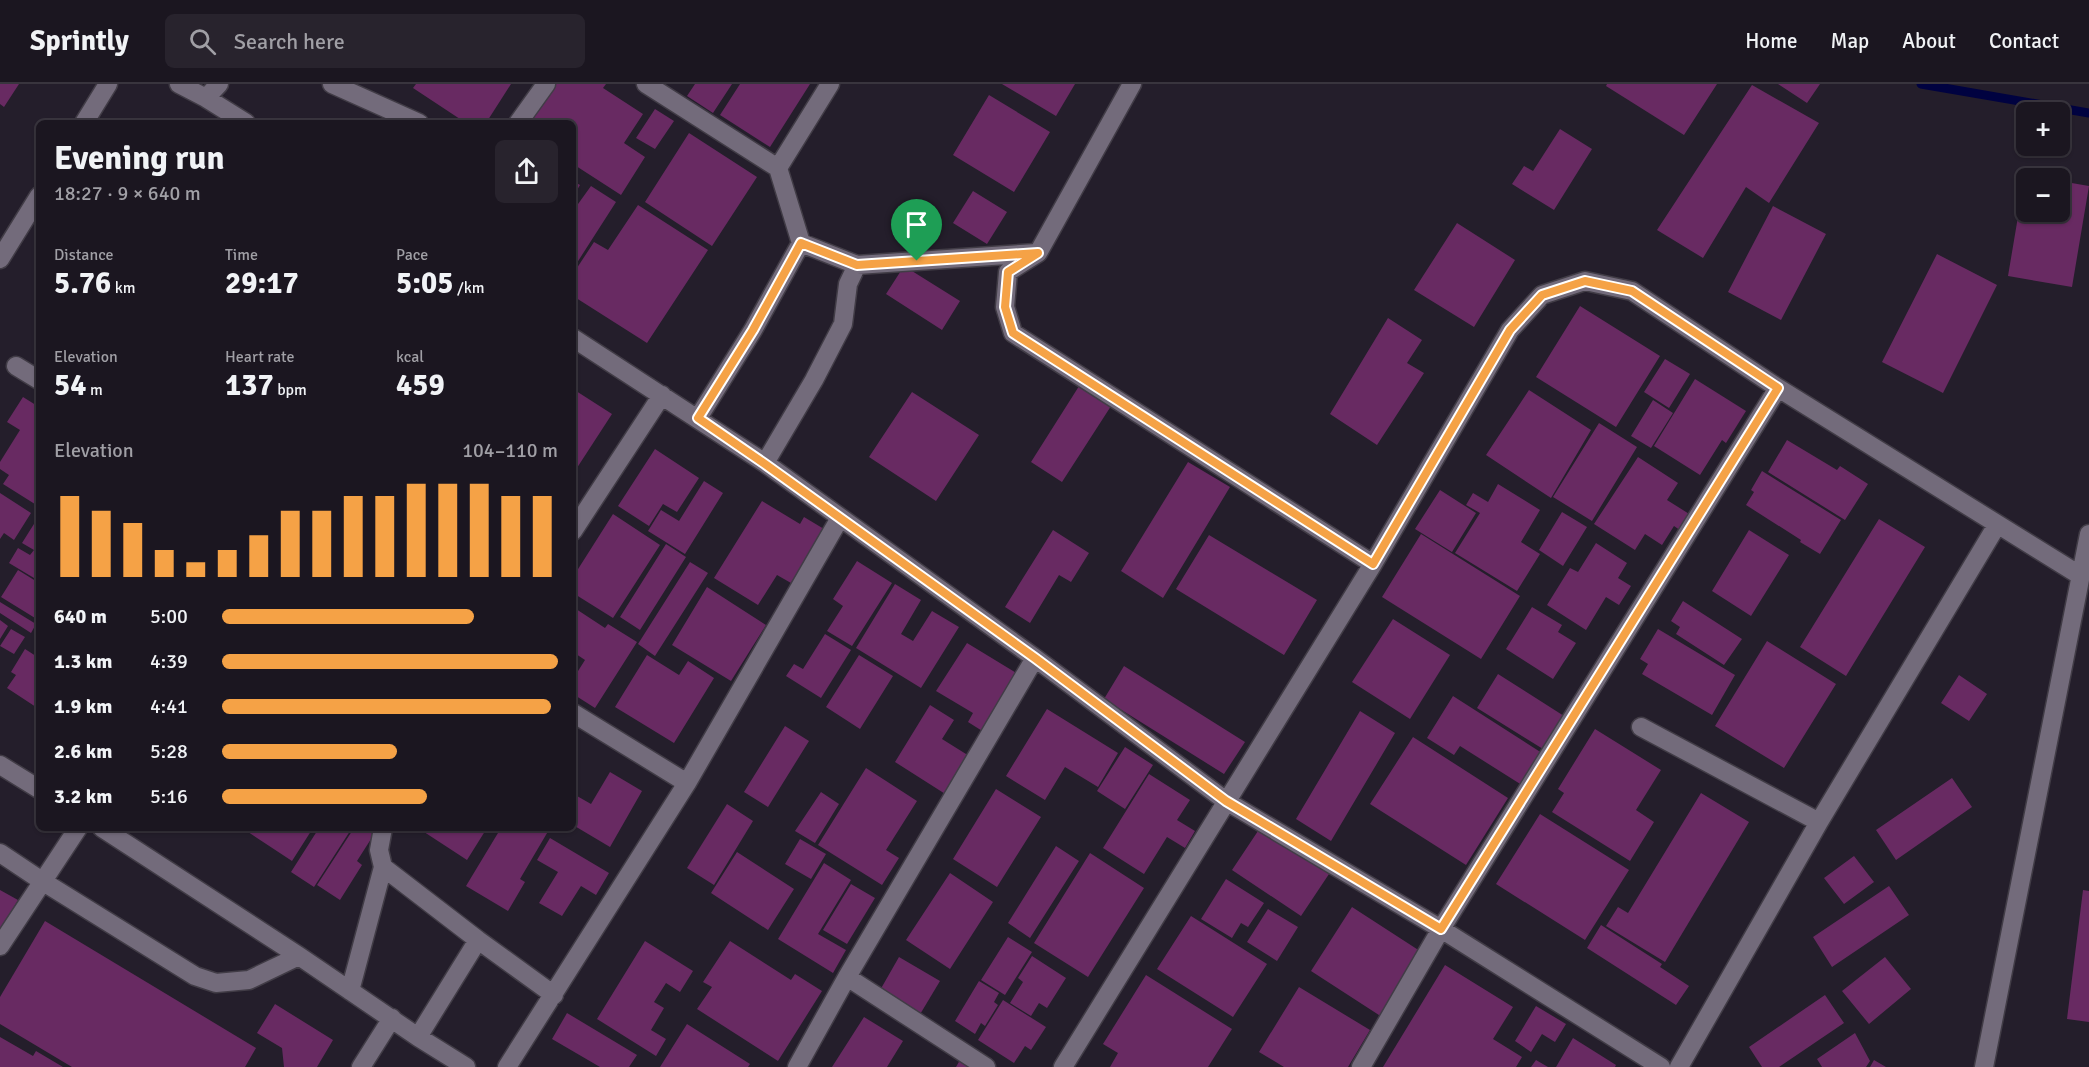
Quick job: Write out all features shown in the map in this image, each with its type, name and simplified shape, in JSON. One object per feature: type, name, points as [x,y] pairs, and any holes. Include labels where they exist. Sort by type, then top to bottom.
[{"type":"street","points":[[86,120],[108,84]]},
{"type":"street","points":[[179,84],[241,120]]},
{"type":"street","points":[[206,98],[219,84]]},
{"type":"street","points":[[332,84],[412,120]]},
{"type":"street","points":[[520,120],[546,84]]},
{"type":"street","points":[[646,84],[778,168],[801,243],[753,330],[698,418]]},
{"type":"street","points":[[778,168],[830,84]]},
{"type":"street","points":[[1132,84],[1038,253],[1008,272],[1005,307],[1013,333],[1373,564]]},
{"type":"street","points":[[0,259],[36,201]]},
{"type":"street","points":[[801,243],[857,265],[1038,253]]},
{"type":"street","points":[[765,464],[814,380],[843,324],[848,284],[857,265]]},
{"type":"street","points":[[1063,1067],[1373,564],[1510,330],[1542,295],[1585,281],[1632,291],[1778,388],[2081,576]]},
{"type":"street","points":[[576,340],[765,464],[1035,658],[1226,801],[1441,929],[1661,1067]]},
{"type":"street","points":[[16,366],[36,378]]},
{"type":"street","points":[[1361,1067],[1441,929],[1778,388]]},
{"type":"street","points":[[576,526],[662,395]]},
{"type":"street","points":[[507,1067],[687,783],[840,518]]},
{"type":"street","points":[[1679,1067],[1819,822],[1997,525]]},
{"type":"street","points":[[1984,1067],[2089,534]]},
{"type":"street","points":[[797,1067],[847,977],[1035,658]]},
{"type":"street","points":[[576,715],[687,783]]},
{"type":"street","points":[[1641,727],[1819,822]]},
{"type":"street","points":[[0,765],[36,787]]},
{"type":"street","points":[[0,946],[76,831]]},
{"type":"street","points":[[107,831],[466,1067]]},
{"type":"street","points":[[350,991],[383,867],[379,850],[382,831]]},
{"type":"street","points":[[0,853],[195,976],[216,983],[249,980],[299,956]]},
{"type":"street","points":[[383,867],[554,995]]},
{"type":"street","points":[[418,1037],[478,940]]},
{"type":"street","points":[[847,977],[986,1067]]},
{"type":"street","points":[[361,1067],[392,1018]]},
{"type":"building","points":[[0,84],[19,84],[4,107],[0,104]]},
{"type":"building","points":[[416,84],[511,84],[488,120],[461,120],[413,88]]},
{"type":"building","points":[[555,84],[606,84],[603,88],[643,114],[624,143],[645,157],[621,195],[576,166],[576,120],[532,120]]},
{"type":"building","points":[[695,84],[732,84],[713,113],[687,96]]},
{"type":"building","points":[[740,84],[810,84],[770,147],[720,115]]},
{"type":"building","points":[[1002,84],[1075,84],[1056,116]]},
{"type":"building","points":[[1607,84],[1717,84],[1684,135],[1606,86]]},
{"type":"building","points":[[1778,84],[1820,84],[1807,103]]},
{"type":"building","points":[[1752,85],[1819,123],[1769,203],[1746,187],[1703,258],[1657,230]]},
{"type":"building","points":[[989,95],[1050,132],[1014,192],[953,155]]},
{"type":"building","points":[[655,109],[674,121],[655,149],[636,138]]},
{"type":"building","points":[[1560,129],[1592,149],[1554,210],[1512,184],[1524,166],[1533,171]]},
{"type":"building","points":[[689,133],[757,177],[712,246],[645,202]]},
{"type":"building","points":[[2070,183],[2089,186],[2072,287],[2008,276],[2017,222],[2070,222]]},
{"type":"building","points":[[591,186],[616,202],[576,264],[576,207]]},
{"type":"building","points":[[973,191],[1007,212],[987,244],[953,223]]},
{"type":"building","points":[[638,205],[708,250],[647,343],[576,298],[576,269],[594,242],[608,250]]},
{"type":"building","points":[[1773,206],[1826,234],[1781,320],[1728,292]]},
{"type":"building","points":[[1457,223],[1515,260],[1474,327],[1414,290]]},
{"type":"building","points":[[1937,254],[1997,285],[1943,393],[1882,362]]},
{"type":"building","points":[[904,266],[960,301],[942,330],[886,294]]},
{"type":"building","points":[[1580,306],[1660,356],[1616,427],[1536,377]]},
{"type":"building","points":[[1388,318],[1422,340],[1407,363],[1424,373],[1377,445],[1330,414]]},
{"type":"building","points":[[1665,359],[1690,374],[1669,408],[1644,392]]},
{"type":"building","points":[[1695,379],[1746,411],[1726,443],[1722,440],[1700,475],[1654,446]]},
{"type":"building","points":[[1081,383],[1113,403],[1062,482],[1031,462]]},
{"type":"building","points":[[1529,390],[1591,430],[1551,498],[1486,455]]},
{"type":"building","points":[[576,391],[612,414],[576,469]]},
{"type":"building","points":[[912,392],[979,435],[936,501],[869,457]]},
{"type":"building","points":[[23,397],[36,405],[36,505],[3,484],[9,475],[0,469],[0,462],[20,430],[7,422]]},
{"type":"building","points":[[1653,400],[1673,413],[1651,448],[1631,436]]},
{"type":"building","points":[[1599,423],[1637,447],[1592,521],[1553,497]]},
{"type":"building","points":[[1787,440],[1837,470],[1840,466],[1868,484],[1845,520],[1768,472]]},
{"type":"building","points":[[655,449],[699,478],[677,512],[663,504],[649,526],[618,506]]},
{"type":"building","points":[[1638,457],[1678,483],[1667,500],[1694,517],[1684,533],[1674,526],[1662,545],[1645,534],[1635,550],[1594,524]]},
{"type":"building","points":[[1188,462],[1230,487],[1163,598],[1121,571]]},
{"type":"building","points":[[1762,471],[1841,520],[1820,554],[1746,505],[1754,492],[1751,490]]},
{"type":"building","points":[[704,481],[723,493],[685,554],[648,531],[661,510],[679,521]]},
{"type":"building","points":[[1498,484],[1540,510],[1521,542],[1540,554],[1517,591],[1455,553],[1480,513],[1466,505],[1473,493],[1488,502]]},
{"type":"building","points":[[1440,490],[1476,513],[1452,552],[1415,529]]},
{"type":"building","points":[[0,493],[31,513],[14,540],[4,533],[0,539]]},
{"type":"building","points":[[762,501],[800,524],[804,517],[824,529],[791,583],[777,575],[758,605],[714,578]]},
{"type":"building","points":[[1562,512],[1587,527],[1563,566],[1539,550]]},
{"type":"building","points":[[613,514],[660,545],[613,618],[576,595],[576,572]]},
{"type":"building","points":[[1879,519],[1925,547],[1846,676],[1800,647]]},
{"type":"building","points":[[36,521],[36,579],[9,563],[18,548],[30,555],[34,550],[22,543]]},
{"type":"building","points":[[1053,530],[1089,553],[1071,582],[1059,575],[1030,623],[1005,607]]},
{"type":"building","points":[[1749,530],[1789,555],[1751,616],[1712,591]]},
{"type":"building","points":[[1421,534],[1520,596],[1481,659],[1382,597]]},
{"type":"building","points":[[1209,535],[1317,600],[1284,655],[1176,589]]},
{"type":"building","points":[[1596,543],[1627,563],[1618,578],[1631,586],[1619,605],[1606,597],[1586,630],[1547,605],[1570,568],[1578,572]]},
{"type":"building","points":[[666,544],[686,557],[640,630],[620,617]]},
{"type":"building","points":[[857,561],[892,583],[852,646],[827,631],[843,606],[833,599]]},
{"type":"building","points":[[690,562],[708,573],[655,656],[638,644]]},
{"type":"building","points":[[18,570],[36,581],[35,618],[1,597]]},
{"type":"building","points":[[895,584],[921,600],[901,634],[913,641],[932,611],[959,627],[921,688],[856,648]]},
{"type":"building","points":[[707,587],[766,625],[731,681],[672,645]]},
{"type":"building","points":[[1683,601],[1742,639],[1724,665],[1676,634],[1680,627],[1671,621]]},
{"type":"building","points":[[0,602],[36,624],[31,633],[0,613]]},
{"type":"building","points":[[1532,607],[1562,625],[1558,632],[1576,643],[1553,679],[1506,649]]},
{"type":"building","points":[[576,609],[605,628],[608,624],[637,642],[595,708],[576,696],[576,674],[585,660],[576,654]]},
{"type":"building","points":[[1393,619],[1450,655],[1410,719],[1352,682]]},
{"type":"building","points":[[0,620],[8,626],[0,639]]},
{"type":"building","points":[[11,629],[25,637],[14,654],[0,646]]},
{"type":"building","points":[[1658,629],[1735,675],[1712,715],[1642,674],[1648,664],[1640,659]]},
{"type":"building","points":[[825,634],[851,650],[821,698],[786,676],[794,664],[803,669]]},
{"type":"building","points":[[1767,641],[1836,684],[1784,768],[1715,726]]},
{"type":"building","points":[[967,643],[1023,677],[987,734],[968,722],[973,713],[936,691]]},
{"type":"building","points":[[25,649],[36,656],[36,707],[7,688],[16,675],[11,672]]},
{"type":"building","points":[[647,655],[679,675],[688,661],[714,678],[674,743],[615,707]]},
{"type":"building","points":[[859,655],[893,676],[860,729],[826,707]]},
{"type":"building","points":[[1124,666],[1245,742],[1224,774],[1104,699]]},
{"type":"building","points":[[1498,674],[1564,716],[1543,749],[1477,708]]},
{"type":"building","points":[[1959,675],[1987,694],[1969,721],[1941,703]]},
{"type":"building","points":[[1453,696],[1545,755],[1525,787],[1460,746],[1454,755],[1427,738]]},
{"type":"building","points":[[930,705],[954,720],[942,739],[974,759],[950,797],[895,762]]},
{"type":"building","points":[[1047,709],[1118,753],[1098,787],[1065,767],[1045,800],[1006,776]]},
{"type":"building","points":[[1360,711],[1395,733],[1331,841],[1296,819]]},
{"type":"building","points":[[785,726],[809,741],[768,807],[744,792]]},
{"type":"building","points":[[1595,729],[1661,770],[1636,810],[1654,822],[1630,861],[1552,812],[1564,793],[1558,789]]},
{"type":"building","points":[[1413,737],[1508,798],[1466,865],[1370,804]]},
{"type":"building","points":[[1125,747],[1153,765],[1125,809],[1097,791]]},
{"type":"building","points":[[866,768],[917,801],[886,850],[899,858],[882,885],[818,845]]},
{"type":"building","points":[[610,772],[642,791],[610,847],[576,827],[577,796],[591,804]]},
{"type":"building","points":[[1149,774],[1190,800],[1177,820],[1195,831],[1185,848],[1167,837],[1144,874],[1103,848]]},
{"type":"building","points":[[1952,778],[1972,807],[1896,860],[1876,830]]},
{"type":"building","points":[[996,789],[1041,817],[997,887],[953,859]]},
{"type":"building","points":[[821,792],[839,804],[815,843],[795,831]]},
{"type":"building","points":[[1701,793],[1749,822],[1665,962],[1606,926],[1618,907],[1628,913]]},
{"type":"building","points":[[727,804],[753,821],[714,885],[687,868]]},
{"type":"building","points":[[1540,814],[1629,870],[1585,940],[1496,884]]},
{"type":"building","points":[[1260,828],[1329,874],[1301,916],[1232,870]]},
{"type":"building","points":[[247,831],[311,831],[292,861]]},
{"type":"building","points":[[317,831],[350,831],[314,887],[291,872]]},
{"type":"building","points":[[352,831],[376,831],[357,861],[362,865],[340,900],[317,885]]},
{"type":"building","points":[[423,831],[485,831],[467,860]]},
{"type":"building","points":[[499,831],[548,831],[520,879],[525,882],[508,911],[466,886]]},
{"type":"building","points":[[550,838],[609,873],[596,895],[581,886],[562,916],[539,903],[558,872],[537,860]]},
{"type":"building","points":[[800,839],[826,854],[811,879],[785,864]]},
{"type":"building","points":[[1056,846],[1079,861],[1030,938],[1008,923]]},
{"type":"building","points":[[737,852],[794,889],[768,930],[711,893]]},
{"type":"building","points":[[1090,853],[1144,888],[1088,977],[1034,943]]},
{"type":"building","points":[[1854,856],[1874,882],[1844,904],[1824,878]]},
{"type":"building","points":[[824,863],[851,880],[818,934],[846,950],[833,973],[778,939]]},
{"type":"building","points":[[950,873],[993,902],[950,969],[906,940]]},
{"type":"building","points":[[1226,879],[1264,903],[1248,927],[1241,923],[1232,938],[1201,919]]},
{"type":"building","points":[[851,884],[875,898],[847,944],[823,930]]},
{"type":"building","points":[[1889,886],[1909,915],[1832,967],[1813,937]]},
{"type":"building","points":[[0,890],[18,900],[0,930]]},
{"type":"building","points":[[2083,890],[2089,891],[2089,1022],[2067,1019]]},
{"type":"building","points":[[1352,907],[1423,953],[1382,1017],[1311,971]]},
{"type":"building","points":[[1268,909],[1298,927],[1277,961],[1247,942]]},
{"type":"building","points":[[1191,916],[1267,964],[1233,1017],[1157,969]]},
{"type":"building","points":[[45,921],[256,1048],[245,1067],[72,1067],[0,1024],[0,997]]},
{"type":"building","points":[[1601,925],[1662,964],[1660,967],[1689,986],[1676,1005],[1587,948]]},
{"type":"building","points":[[1008,937],[1032,952],[1005,995],[981,980]]},
{"type":"building","points":[[645,941],[693,971],[680,992],[666,983],[654,1002],[664,1008],[651,1030],[666,1039],[656,1056],[597,1019]]},
{"type":"building","points":[[730,941],[791,980],[795,974],[822,991],[778,1061],[697,1009],[712,987],[703,982]]},
{"type":"building","points":[[1032,956],[1066,978],[1047,1008],[1039,1003],[1031,1016],[1010,1003],[1023,982],[1018,978]]},
{"type":"building","points":[[899,957],[940,981],[919,1016],[879,992]]},
{"type":"building","points":[[1885,957],[1911,989],[1869,1024],[1842,991]]},
{"type":"building","points":[[1445,965],[1513,1007],[1493,1039],[1522,1057],[1516,1067],[1383,1067]]},
{"type":"building","points":[[1146,975],[1232,1029],[1208,1067],[1110,1067],[1118,1053],[1103,1044]]},
{"type":"building","points":[[979,981],[999,993],[994,1002],[998,1005],[985,1026],[981,1023],[975,1034],[955,1021]]},
{"type":"building","points":[[1299,987],[1370,1030],[1348,1067],[1284,1067],[1259,1052]]},
{"type":"building","points":[[1825,995],[1844,1023],[1779,1067],[1762,1067],[1749,1047]]},
{"type":"building","points":[[1003,1000],[1046,1027],[1031,1050],[1025,1046],[1014,1063],[978,1040]]},
{"type":"building","points":[[275,1004],[333,1040],[317,1067],[284,1067],[282,1048],[257,1033]]},
{"type":"building","points":[[1536,1006],[1566,1024],[1555,1042],[1542,1034],[1531,1052],[1515,1041]]},
{"type":"building","points":[[567,1013],[637,1055],[629,1067],[600,1067],[552,1039]]},
{"type":"building","points":[[864,1017],[903,1041],[887,1067],[832,1067]]},
{"type":"building","points":[[687,1024],[750,1064],[748,1067],[660,1067]]},
{"type":"building","points":[[1855,1033],[1870,1061],[1866,1067],[1822,1067],[1817,1059]]},
{"type":"building","points":[[0,1037],[33,1056],[36,1051],[63,1067],[0,1067]]},
{"type":"building","points":[[1573,1038],[1616,1065],[1615,1067],[1556,1067]]},
{"type":"building","points":[[960,1060],[970,1067],[956,1067]]},
{"type":"building","points":[[1536,1060],[1548,1067],[1531,1067]]},
{"type":"building","points":[[1874,1060],[1886,1067],[1870,1067]]},
{"type":"waterway","points":[[1921,84],[2089,113]]},
{"type":"route","points":[[801,243],[857,265],[917,261],[1038,253],[1008,272],[1005,307],[1013,333],[1373,564],[1510,330],[1542,295],[1585,281],[1632,291],[1778,388],[1441,929],[1226,801],[1035,658],[698,418],[753,330],[801,243]]}]
